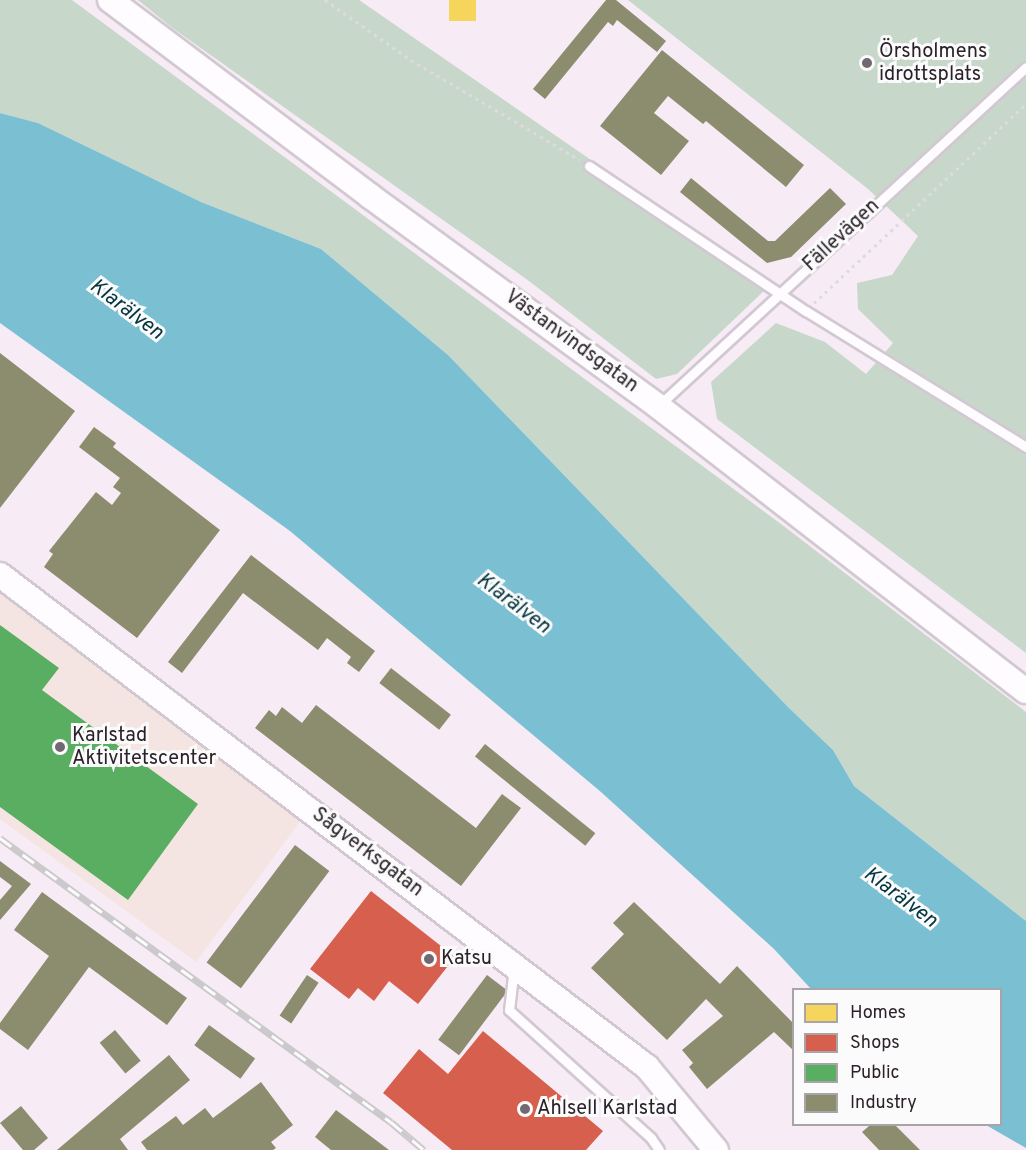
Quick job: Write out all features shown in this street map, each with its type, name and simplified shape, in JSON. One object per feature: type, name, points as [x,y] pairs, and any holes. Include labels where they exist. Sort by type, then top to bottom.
[{"type":"street","name":"Västanvindsgatan","points":[[110,0],[370,196],[658,405],[1026,691]]},
{"type":"street","name":"Sågverksgatan","points":[[0,575],[648,1067],[716,1150]]},
{"type":"lane","name":"Fällevägen","points":[[658,405],[1026,67]]},
{"type":"lane","points":[[589,166],[806,310],[1026,447]]},
{"type":"lane","points":[[514,965],[509,1010],[651,1138],[658,1150]]},
{"type":"path","points":[[326,0],[411,60],[589,166]]},
{"type":"path","points":[[806,310],[1026,104]]},
{"type":"shaded area","points":[[0,567],[313,804],[196,962],[0,819]]},
{"type":"green space","points":[[0,0],[72,0],[781,524],[1026,712],[1026,921],[854,786],[833,750],[788,707],[448,355],[321,249],[201,202],[38,123],[0,113]]},
{"type":"green space","points":[[138,0],[359,0],[771,284],[677,374],[656,379],[529,281],[171,27]]},
{"type":"green space","points":[[628,0],[1026,0],[1026,653],[717,419],[711,382],[776,323],[825,342],[866,374],[893,343],[858,309],[857,283],[892,275],[918,236],[868,189]]},
{"type":"water","name":"Klarälven","points":[[0,113],[38,123],[201,202],[321,249],[448,355],[788,707],[833,750],[854,786],[1026,921],[1026,1148],[988,1126],[1002,1126],[1002,988],[810,988],[774,949],[601,792],[290,531],[0,323]]},
{"type":"building: Homes","points":[[449,0],[476,0],[476,21],[449,21]]},
{"type":"building: Shops","points":[[371,891],[455,957],[418,1004],[389,981],[374,1001],[358,988],[349,999],[310,969]]},
{"type":"building: Shops","points":[[483,1031],[603,1131],[586,1150],[452,1150],[383,1093],[419,1049],[448,1074]]},
{"type":"building: Public","name":"Karlstad Aktivitetscenter","points":[[0,625],[59,668],[42,690],[198,804],[128,900],[0,807]]},
{"type":"building: Industry","points":[[606,0],[616,0],[666,41],[657,52],[617,20],[613,26],[608,22],[545,99],[533,89]]},
{"type":"building: Industry","points":[[662,50],[804,165],[786,187],[706,121],[703,124],[668,96],[654,113],[689,141],[661,175],[600,126]]},
{"type":"building: Industry","points":[[691,178],[768,241],[775,241],[830,188],[846,204],[791,257],[767,263],[680,192]]},
{"type":"building: Industry","points":[[0,353],[75,411],[0,508]]},
{"type":"building: Industry","points":[[94,427],[116,443],[113,447],[220,530],[137,638],[44,567],[53,554],[49,551],[96,492],[112,505],[121,493],[113,487],[120,478],[79,447]]},
{"type":"building: Industry","points":[[251,555],[375,651],[359,672],[347,663],[351,657],[327,638],[318,650],[243,593],[182,673],[168,662]]},
{"type":"building: Industry","points":[[391,668],[451,715],[439,730],[379,683]]},
{"type":"building: Industry","points":[[316,705],[476,828],[502,794],[521,808],[461,886],[255,728],[269,710],[276,716],[282,707],[302,723]]},
{"type":"building: Industry","points":[[485,744],[595,833],[585,846],[475,756]]},
{"type":"building: Industry","points":[[295,845],[329,871],[241,988],[207,962]]},
{"type":"building: Industry","points":[[0,861],[31,884],[0,920],[0,900],[12,886],[0,877]]},
{"type":"building: Industry","points":[[42,892],[187,998],[167,1025],[89,967],[28,1050],[0,1029],[0,1023],[49,956],[14,930]]},
{"type":"building: Industry","points":[[634,902],[720,984],[737,966],[792,1022],[792,1049],[774,1032],[707,1089],[689,1067],[693,1063],[682,1050],[723,1016],[706,999],[667,1040],[591,968],[624,934],[613,923]]},
{"type":"building: Industry","points":[[307,975],[319,983],[291,1023],[280,1016]]},
{"type":"building: Industry","points":[[487,975],[508,991],[459,1055],[438,1040]]},
{"type":"building: Industry","points":[[209,1025],[255,1059],[240,1079],[194,1045]]},
{"type":"building: Industry","points":[[115,1030],[141,1061],[125,1073],[100,1043]]},
{"type":"building: Industry","points":[[169,1055],[190,1080],[120,1139],[128,1150],[57,1150]]},
{"type":"building: Industry","points":[[261,1082],[293,1125],[271,1142],[276,1148],[273,1150],[147,1150],[141,1142],[176,1116],[183,1125],[205,1108],[213,1118]]},
{"type":"building: Industry","points":[[21,1106],[48,1138],[34,1150],[23,1150],[0,1123]]},
{"type":"building: Industry","points":[[336,1110],[389,1150],[331,1150],[315,1137]]},
{"type":"building: Industry","points":[[869,1126],[896,1126],[920,1150],[879,1150],[862,1132]]},
{"type":"railway","points":[[0,838],[391,1122],[424,1150]]},
{"type":"place","name":"Örsholmens idrottsplats","points":[[867,63]]},
{"type":"place","name":"Karlstad Aktivitetscenter","points":[[60,747]]},
{"type":"place","name":"Katsu","points":[[429,959]]},
{"type":"place","name":"Ahlsell Karlstad","points":[[525,1109]]}]
